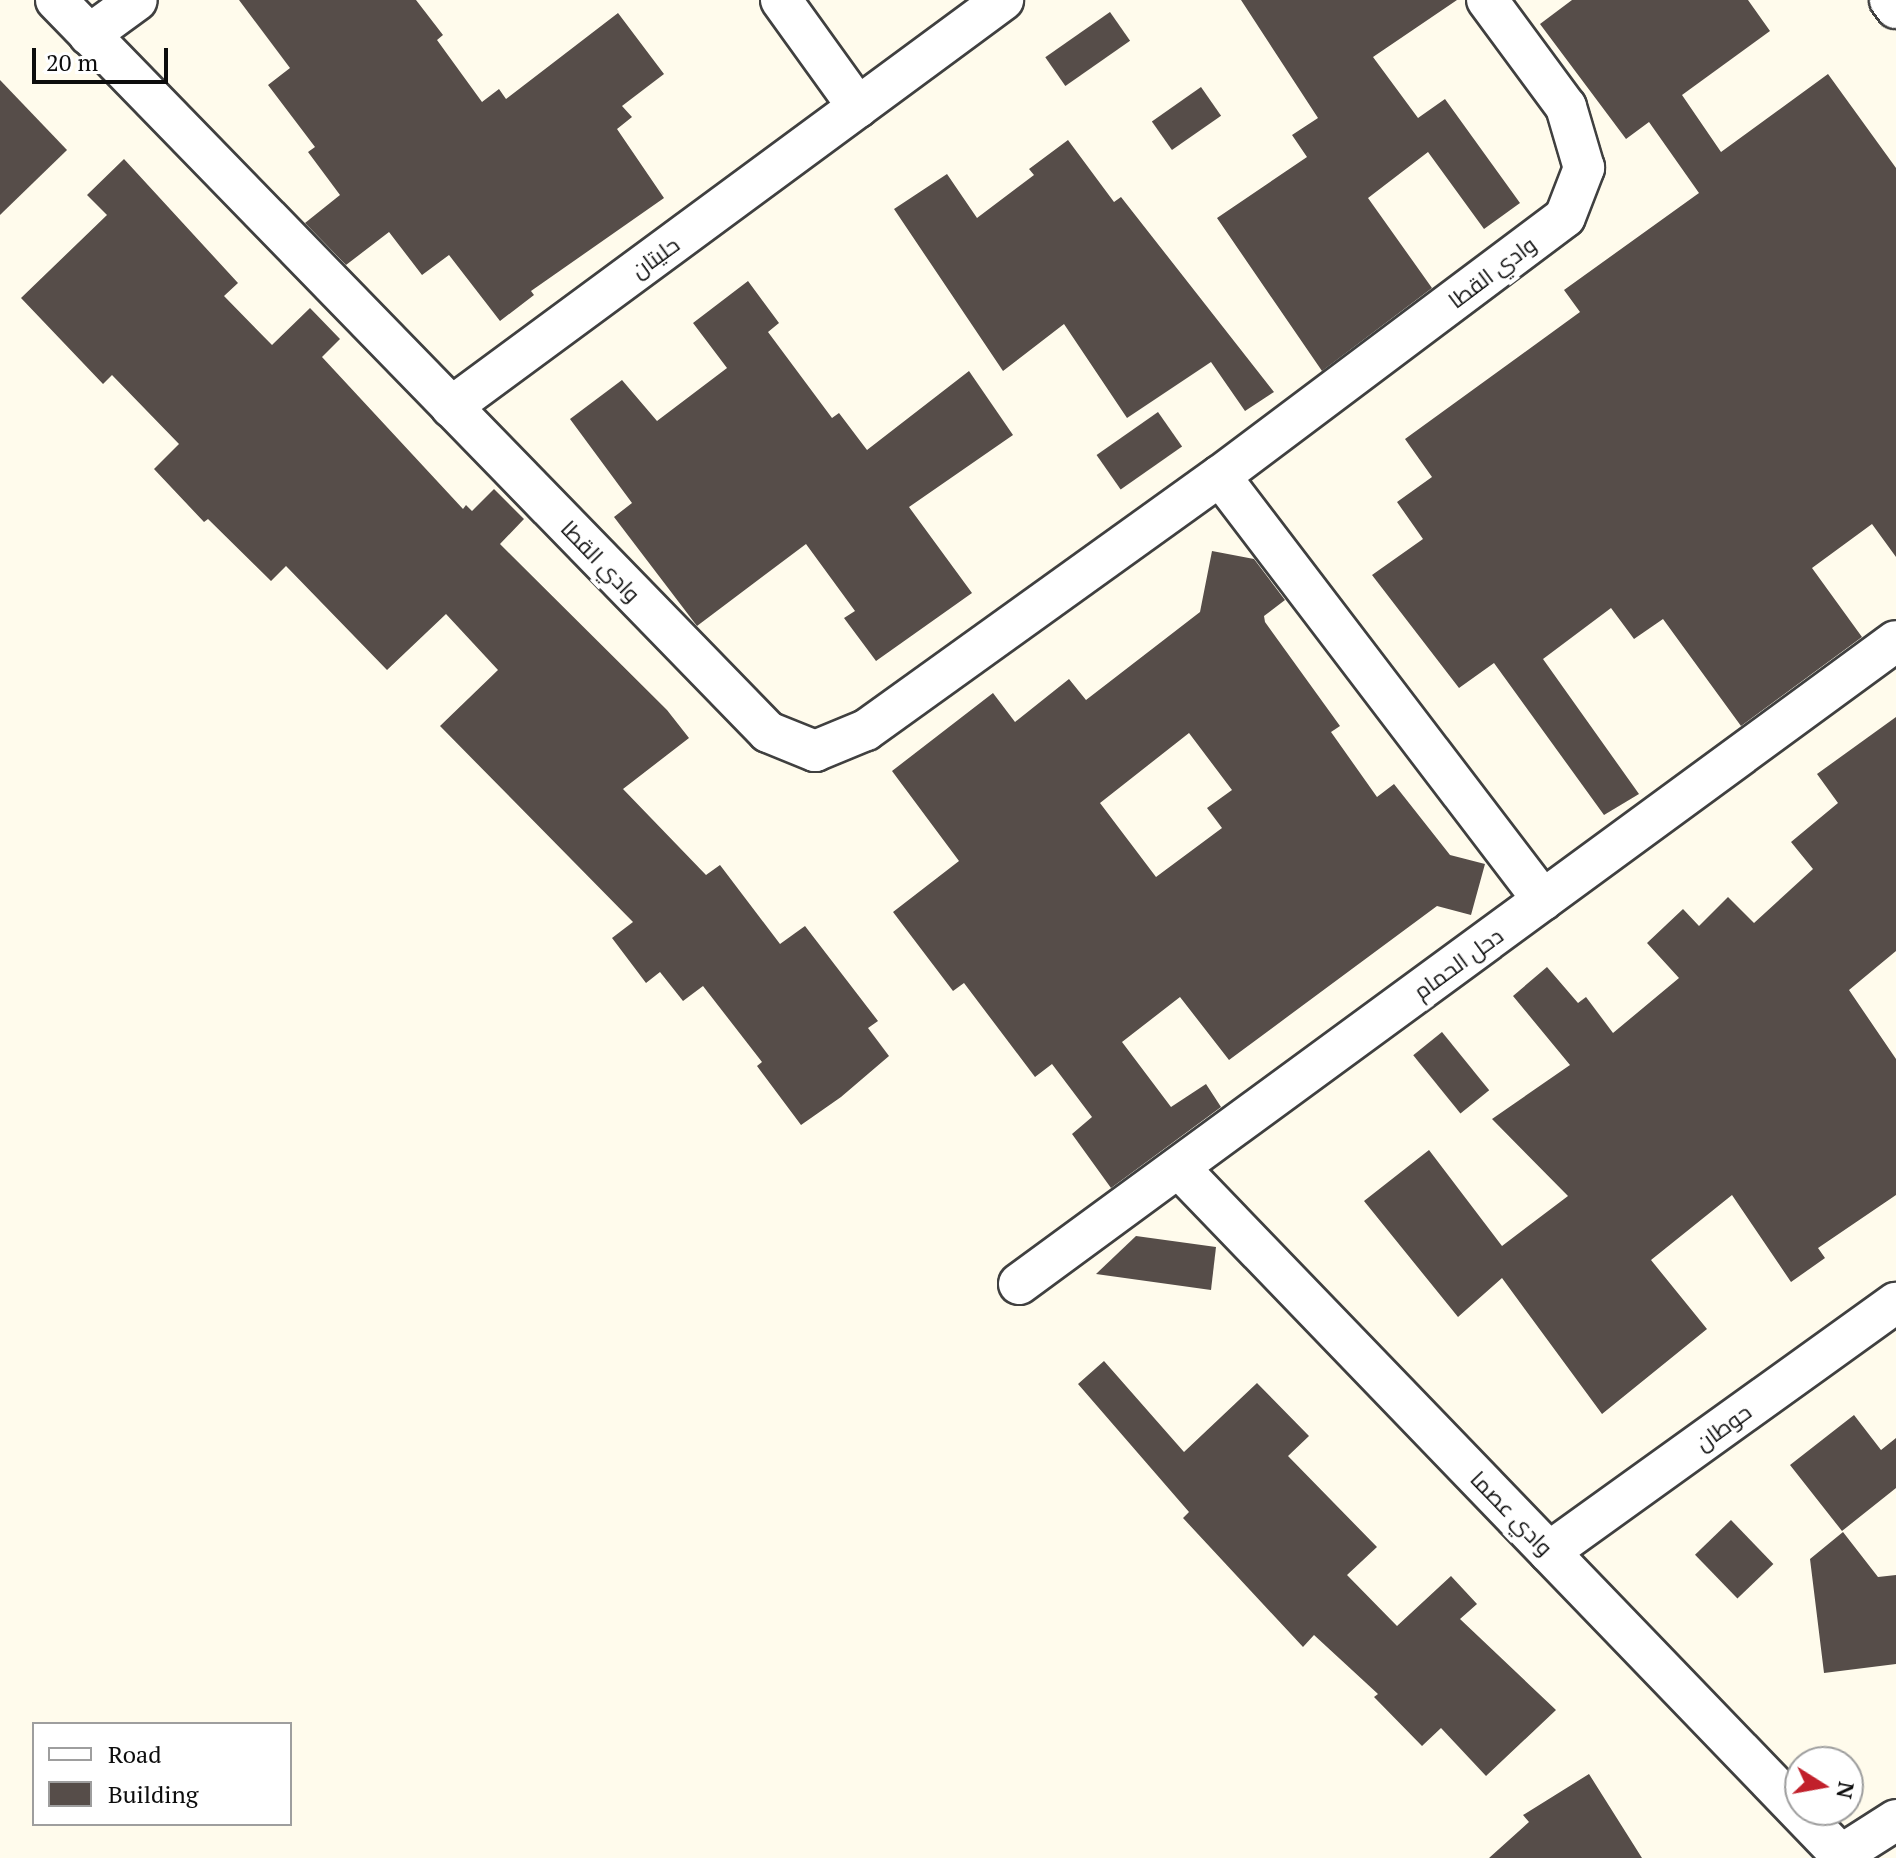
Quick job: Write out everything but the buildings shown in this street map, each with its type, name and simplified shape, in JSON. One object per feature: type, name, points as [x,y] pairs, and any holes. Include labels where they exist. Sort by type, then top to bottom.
[{"type":"street","name":"وادي القطا","points":[[56,0],[768,732],[815,751],[866,730],[1220,476],[1565,217],[1584,168],[1566,107],[1487,0]]},
{"type":"street","points":[[89,35],[137,0]]},
{"type":"street","points":[[781,0],[858,107]]},
{"type":"street","name":"حليتان","points":[[451,407],[1003,0]]},
{"type":"street","points":[[1890,0],[1896,8]]},
{"type":"street","points":[[1220,476],[1543,900]]},
{"type":"street","name":"دحل الحمام","points":[[1019,1284],[1896,641]]},
{"type":"street","name":"وادي عصما","points":[[1179,1168],[1843,1856]]},
{"type":"street","name":"حوطان","points":[[1549,1552],[1896,1303]]},
{"type":"street","points":[[1843,1856],[1896,1820]]}]
